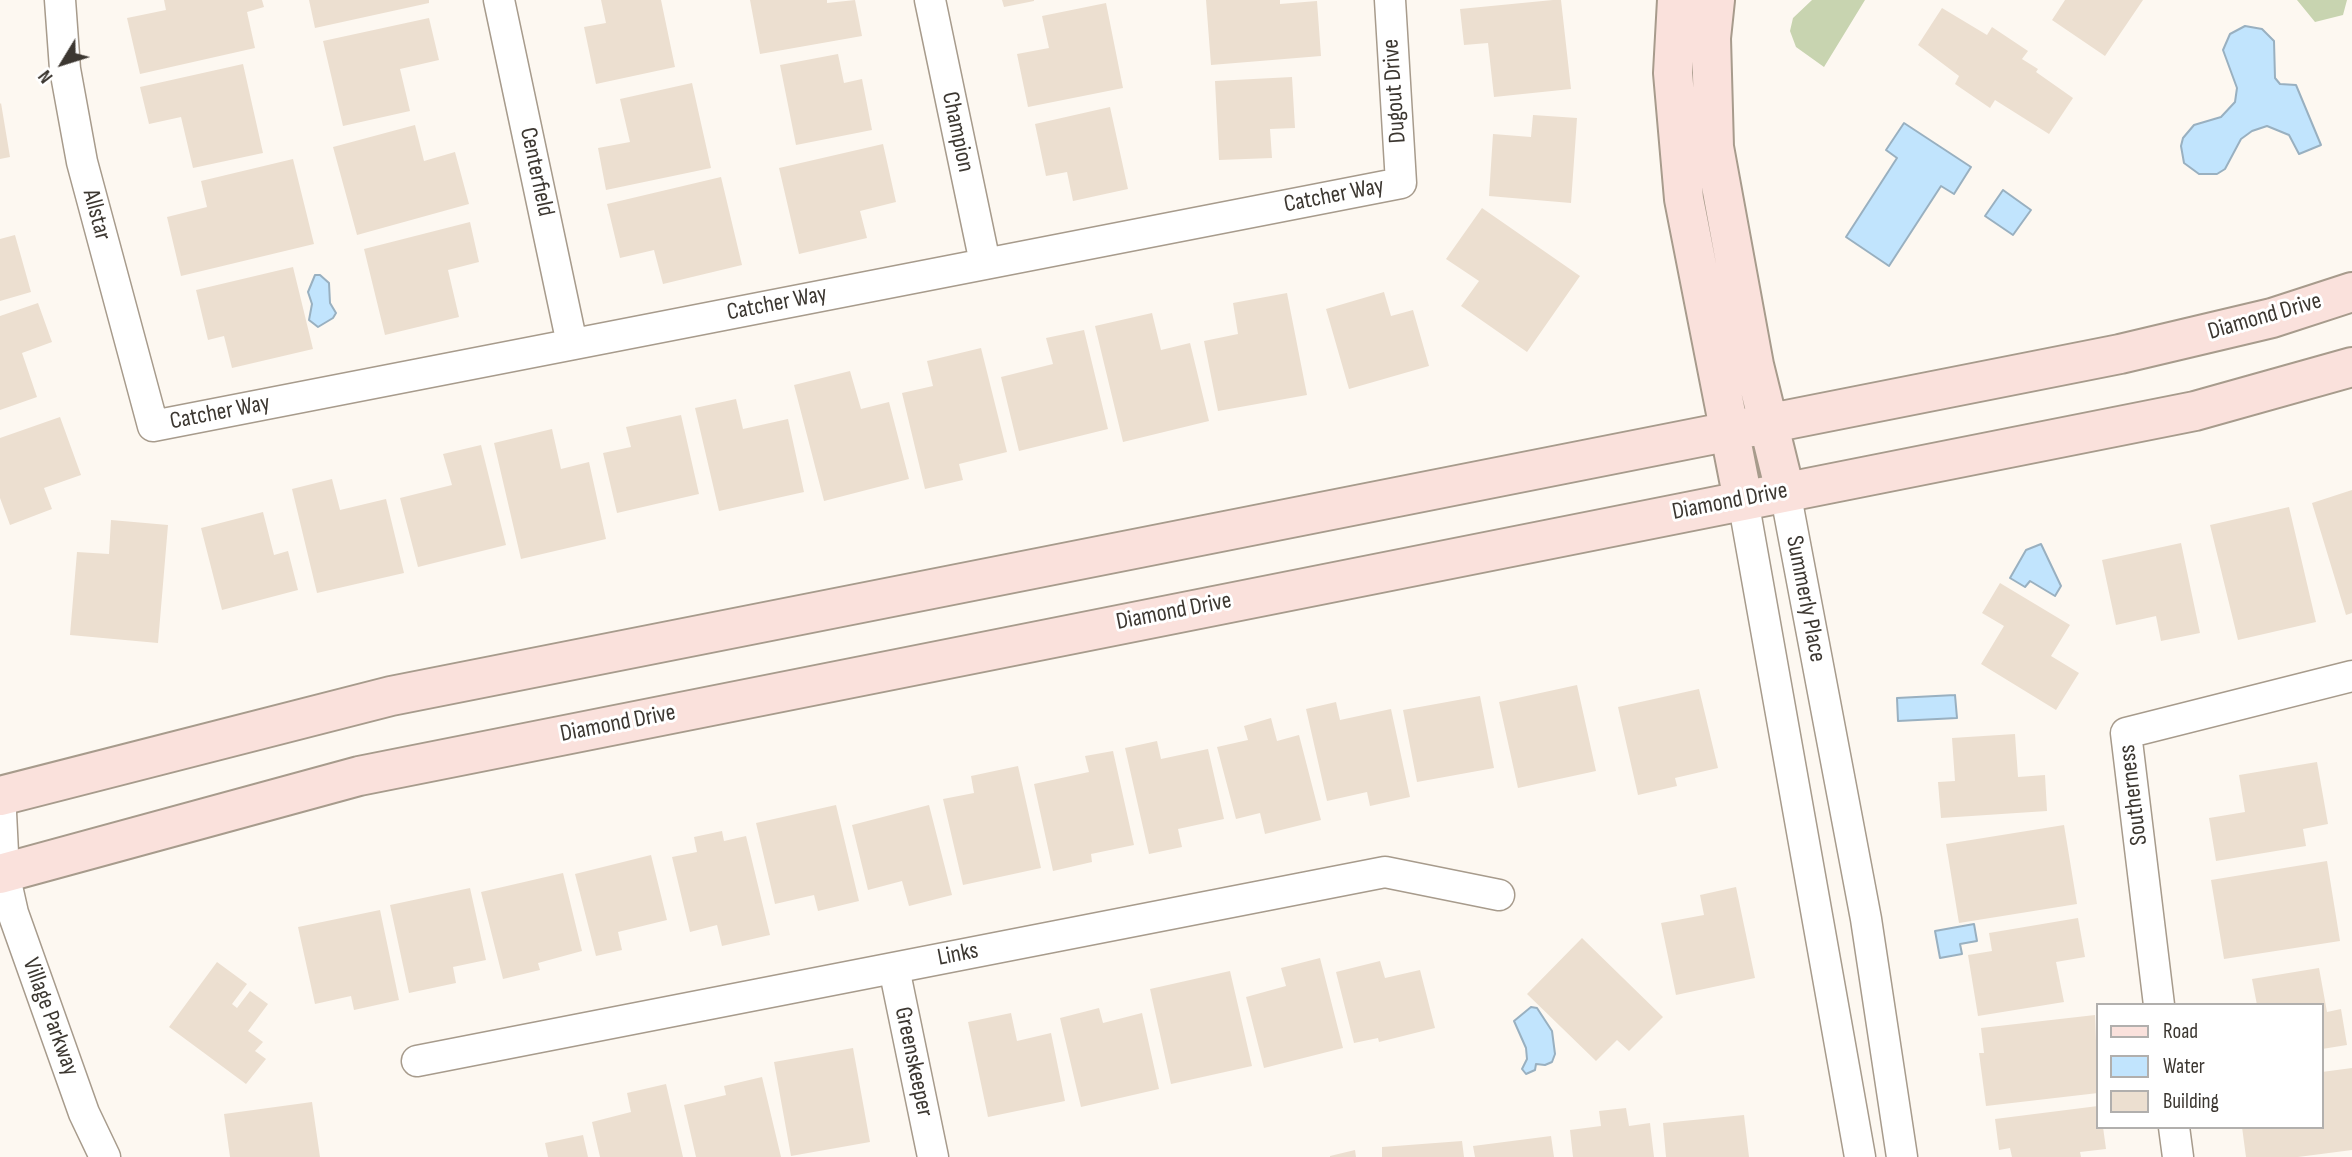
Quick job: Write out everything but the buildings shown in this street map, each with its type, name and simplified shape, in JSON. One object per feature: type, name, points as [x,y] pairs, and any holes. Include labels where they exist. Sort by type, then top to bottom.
[{"type":"street","name":"Allstar","points":[[60,0],[65,69],[82,162],[153,426]]},
{"type":"street","name":"Centerfield","points":[[499,0],[572,344]]},
{"type":"street","name":"Champion","points":[[930,0],[985,263]]},
{"type":"street","name":"Dugout Drive","points":[[1390,0],[1401,183]]},
{"type":"street","name":"Summerly Place","points":[[1677,0],[1673,72],[1684,199],[1743,500],[1860,1157]]},
{"type":"street","name":"Summerly Place","points":[[1715,0],[1711,38],[1714,147],[1754,365],[1785,491],[1866,919],[1902,1157]]},
{"type":"street","name":"Catcher Way","points":[[153,426],[1401,183]]},
{"type":"street","name":"Diamond Drive","points":[[0,795],[391,696],[2120,354],[2272,318],[2352,292]]},
{"type":"street","name":"Diamond Drive","points":[[1,872],[359,776],[2195,411],[2352,367]]},
{"type":"street","name":"Southerness","points":[[2159,1003],[2126,733],[2352,676]]},
{"type":"street","name":"Village Parkway","points":[[0,795],[1,872],[40,993],[84,1113],[105,1157]]},
{"type":"street","name":"Links","points":[[417,1061],[1385,872],[1499,895]]},
{"type":"street","name":"Greenskeeper","points":[[894,968],[933,1157]]},
{"type":"street","points":[[2174,1129],[2178,1157]]},
{"type":"green space","points":[[1812,0],[1865,0],[1824,67],[1796,47],[1790,31],[1793,18]]},
{"type":"green space","points":[[2297,0],[2347,0],[2343,15],[2315,22]]},
{"type":"water","points":[[2245,26],[2262,29],[2274,41],[2275,78],[2280,84],[2296,85],[2321,145],[2299,154],[2289,135],[2267,126],[2252,131],[2241,139],[2225,169],[2217,174],[2199,174],[2184,163],[2181,146],[2183,138],[2194,125],[2221,117],[2235,102],[2237,88],[2223,50],[2230,34]]},
{"type":"water","points":[[1904,123],[1971,167],[1954,194],[1941,186],[1889,266],[1846,237],[1897,158],[1886,150]]},
{"type":"water","points":[[2003,190],[2031,210],[2013,235],[1985,216]]},
{"type":"water","points":[[315,275],[320,275],[329,283],[330,303],[336,313],[333,318],[318,327],[309,320],[312,304],[308,292]]},
{"type":"water","points":[[2041,544],[2061,586],[2055,596],[2030,581],[2025,587],[2010,578],[2026,550]]},
{"type":"water","points":[[1955,695],[1957,718],[1898,721],[1897,698]]},
{"type":"water","points":[[1974,924],[1977,941],[1960,944],[1962,954],[1940,958],[1935,931]]},
{"type":"water","points":[[1531,1007],[1537,1008],[1552,1031],[1555,1054],[1552,1062],[1545,1065],[1536,1064],[1535,1070],[1526,1074],[1522,1069],[1527,1059],[1526,1048],[1514,1021]]}]
